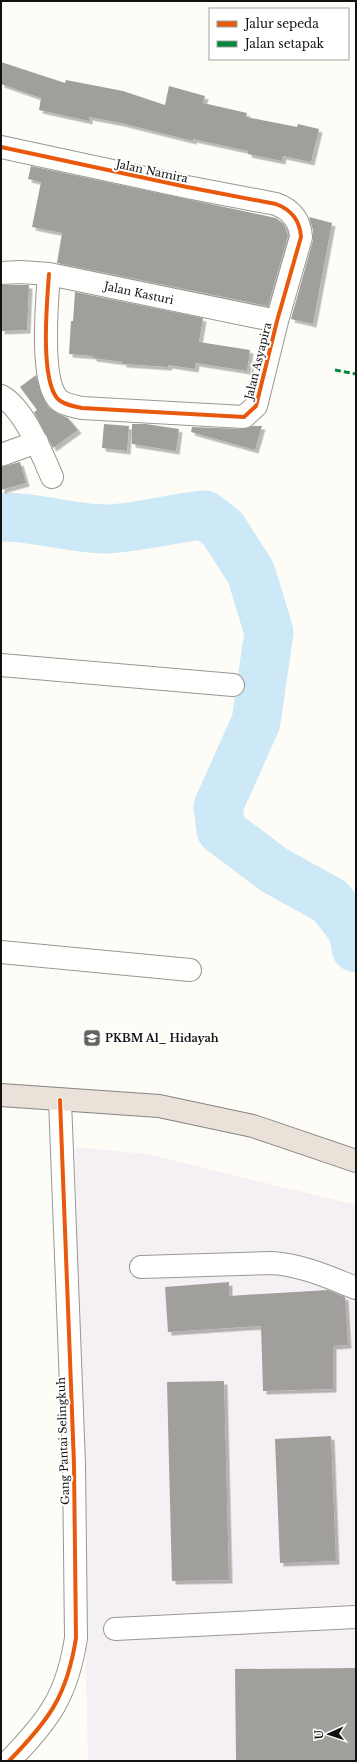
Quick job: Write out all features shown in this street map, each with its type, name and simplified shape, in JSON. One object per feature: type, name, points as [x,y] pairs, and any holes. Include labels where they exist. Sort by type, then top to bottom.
[{"type":"highway","points":[[1,1095],[159,1106],[253,1126],[356,1161]]},
{"type":"street","name":"Jalan Namira","points":[[1,147],[187,187],[276,204],[284,208],[296,218]]},
{"type":"street","name":"Jalan Asyapira","points":[[49,274],[46,351],[48,377],[57,398],[63,403],[82,408],[244,417],[256,406],[277,321],[301,237],[300,227],[296,218]]},
{"type":"street","name":"Jalan Kasturi","points":[[1,273],[21,272],[49,274],[277,321]]},
{"type":"street","points":[[1,396],[17,410],[37,442],[52,477]]},
{"type":"street","points":[[1,454],[37,442]]},
{"type":"street","points":[[1,665],[233,685]]},
{"type":"street","points":[[1,952],[190,970]]},
{"type":"street","name":"Gang Pantai Selingkuh","points":[[9,1761],[36,1733],[59,1698],[67,1679],[76,1638],[74,1464],[60,1100]]},
{"type":"street","points":[[141,1267],[289,1264],[356,1288]]},
{"type":"street","points":[[115,1628],[356,1617]]},
{"type":"shaded area","points":[[75,1147],[146,1154],[356,1205],[356,1761],[88,1761]]},
{"type":"building","points":[[1,62],[65,83],[66,80],[123,91],[165,105],[169,86],[205,96],[203,103],[247,113],[246,117],[297,127],[298,124],[319,129],[311,162],[283,156],[282,161],[248,154],[248,151],[193,139],[193,141],[121,123],[89,117],[89,121],[39,110],[41,98],[1,84]]},
{"type":"building","points":[[31,166],[276,218],[284,224],[288,236],[268,306],[57,263],[62,233],[32,227],[41,182],[28,179]]},
{"type":"building","points":[[309,217],[332,223],[313,324],[291,319],[313,240],[313,230]]},
{"type":"building","points":[[1,285],[29,285],[27,330],[1,331]]},
{"type":"building","points":[[75,292],[203,318],[199,342],[250,350],[247,371],[196,363],[195,369],[169,365],[168,367],[123,364],[123,362],[93,358],[93,356],[69,354]]},
{"type":"building","points":[[36,375],[41,393],[48,407],[68,418],[78,430],[53,448],[34,412],[37,410],[20,387]]},
{"type":"building","points":[[104,424],[129,426],[127,451],[102,448]]},
{"type":"building","points":[[132,424],[146,424],[179,429],[176,451],[132,444]]},
{"type":"building","points":[[253,426],[262,426],[255,450],[191,432],[192,427],[243,429]]},
{"type":"building","points":[[20,462],[26,483],[1,490],[1,467]]},
{"type":"building","points":[[229,1282],[229,1296],[328,1290],[345,1297],[348,1345],[333,1346],[333,1389],[263,1391],[261,1326],[168,1332],[165,1287]]},
{"type":"building","points":[[224,1381],[229,1580],[172,1581],[167,1382]]},
{"type":"building","points":[[331,1436],[336,1561],[280,1563],[275,1439]]},
{"type":"building","points":[[356,1668],[356,1761],[236,1761],[235,1669]]},
{"type":"waterway","points":[[1,517],[26,518],[79,527],[105,529],[130,527],[205,515],[223,529],[251,573],[269,632],[256,722],[218,807],[221,830],[274,870],[330,901],[353,930],[356,948]]},
{"type":"marked path","points":[[335,370],[356,374]]},
{"type":"cycle path","points":[[1,147],[187,187],[276,204],[282,206],[291,213],[297,221],[301,237],[277,321],[256,406],[244,417],[82,408],[69,405],[59,400],[52,388],[48,374],[46,357],[46,320],[49,274]]},
{"type":"cycle path","points":[[9,1761],[35,1733],[54,1706],[67,1676],[76,1638],[74,1464],[60,1100]]},
{"type":"place","name":"PKBM Al_ Hidayah","points":[[92,1038]]}]
